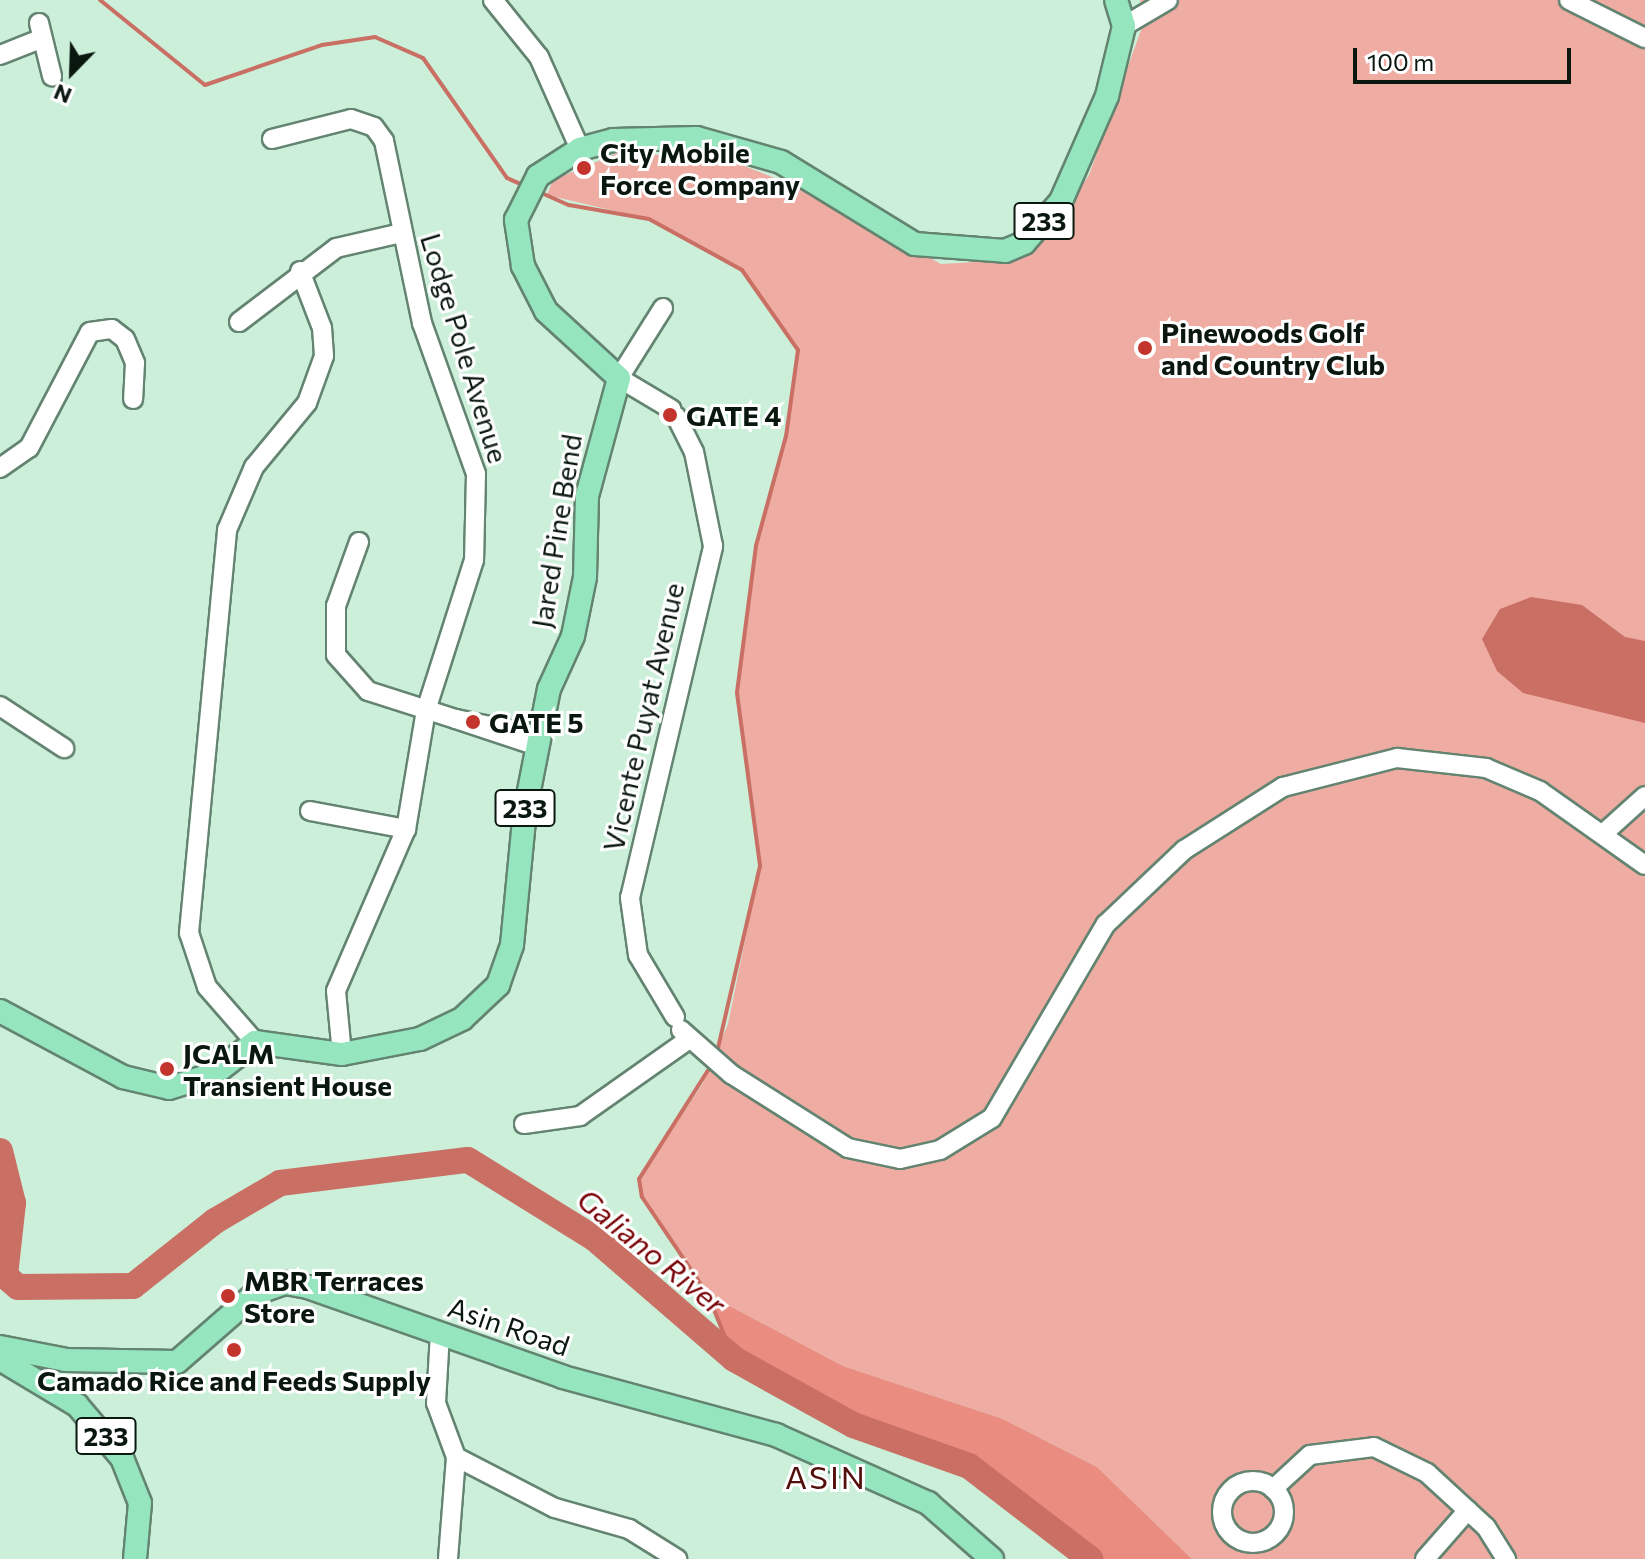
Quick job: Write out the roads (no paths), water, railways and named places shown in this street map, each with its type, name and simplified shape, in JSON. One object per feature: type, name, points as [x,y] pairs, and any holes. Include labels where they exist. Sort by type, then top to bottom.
[{"type":"main road","points":[[1116,0],[1124,26]]},
{"type":"main road","name":"Vicente Puyat Avenue","points":[[619,378],[546,311],[516,237],[521,205],[538,176],[580,149],[613,140],[697,138],[781,162],[915,244],[1005,251],[1024,243],[1061,201],[1107,96],[1124,26]]},
{"type":"main road","name":"Jared Pine Bend","points":[[255,1042],[342,1054],[441,1030],[498,985],[512,945],[538,741],[573,636],[585,577],[589,482],[619,378]]},
{"type":"main road","points":[[0,1011],[144,1087],[169,1088],[214,1074],[255,1042]]},
{"type":"main road","name":"Asin Road","points":[[0,1347],[66,1360],[177,1362],[256,1293],[285,1283],[563,1377],[776,1435],[928,1503],[992,1559]]},
{"type":"main road","name":"233","points":[[0,1359],[77,1405],[122,1458],[140,1503],[135,1559]]},
{"type":"street","points":[[493,0],[539,57],[580,149]]},
{"type":"street","points":[[1569,0],[1645,38]]},
{"type":"street","points":[[1124,26],[1170,2]]},
{"type":"street","points":[[0,55],[38,31],[52,76]]},
{"type":"street","name":"Lodge Pole Avenue","points":[[272,139],[351,119],[374,127],[392,168],[401,233],[422,323],[468,446],[478,514],[463,607],[426,710],[406,829],[342,967],[335,1005],[342,1054]]},
{"type":"street","points":[[239,322],[300,271],[336,248],[401,233]]},
{"type":"street","points":[[255,1042],[207,987],[189,933],[227,530],[254,467],[307,403],[324,356],[322,328],[300,271]]},
{"type":"street","name":"Jared Pine Bend","points":[[619,378],[663,308]]},
{"type":"street","points":[[0,468],[29,448],[90,332],[112,329],[125,339],[135,363],[133,399]]},
{"type":"street","name":"Vicente Puyat Avenue","points":[[619,378],[670,415],[694,452],[713,546],[630,898],[638,955],[687,1035],[731,1074],[848,1148],[900,1159],[940,1150],[976,1130],[1006,1099],[1076,968],[1131,897],[1248,806],[1340,768],[1397,758],[1486,768],[1540,791],[1604,833],[1645,865]]},
{"type":"street","points":[[359,542],[336,606],[336,655],[368,691],[538,741]]},
{"type":"street","points":[[0,706],[64,748]]},
{"type":"street","points":[[1604,833],[1645,796]]},
{"type":"street","points":[[310,811],[406,829]]},
{"type":"street","points":[[524,1124],[580,1116],[687,1035]]},
{"type":"street","points":[[440,1333],[436,1403],[456,1457],[448,1559]]},
{"type":"street","points":[[1273,1489],[1310,1455],[1374,1447],[1427,1473],[1468,1510],[1506,1559]]},
{"type":"street","points":[[456,1457],[555,1508],[629,1529],[677,1559]]},
{"type":"street","points":[[1425,1559],[1468,1510]]},
{"type":"waterway","points":[[100,0],[205,85],[322,45],[375,37],[423,58],[507,178],[525,186]]},
{"type":"waterway","points":[[537,191],[569,205],[649,219],[742,270],[798,350],[786,436],[756,546],[737,693],[760,866],[717,1052]]},
{"type":"waterway","points":[[712,1064],[639,1179],[642,1197],[708,1295],[734,1359]]},
{"type":"waterway","name":"Galiano River","points":[[0,1151],[13,1203],[5,1276],[18,1287],[133,1286],[215,1221],[280,1183],[468,1160],[594,1238],[734,1359],[853,1425],[969,1466],[1090,1559]]},
{"type":"place","name":"City Mobile Force Company","points":[[584,168]]},
{"type":"place","name":"Pinewoods Golf and Country Club","points":[[1145,348]]},
{"type":"place","name":"GATE 4","points":[[670,415]]},
{"type":"place","name":"GATE 5","points":[[473,722]]},
{"type":"place","name":"JCALM Transient House","points":[[167,1069]]},
{"type":"place","name":"MBR Terraces Store","points":[[228,1296]]},
{"type":"place","name":"Camado Rice and Feeds Supply","points":[[234,1350]]},
{"type":"district","name":"ASIN","points":[[826,1476]]}]
